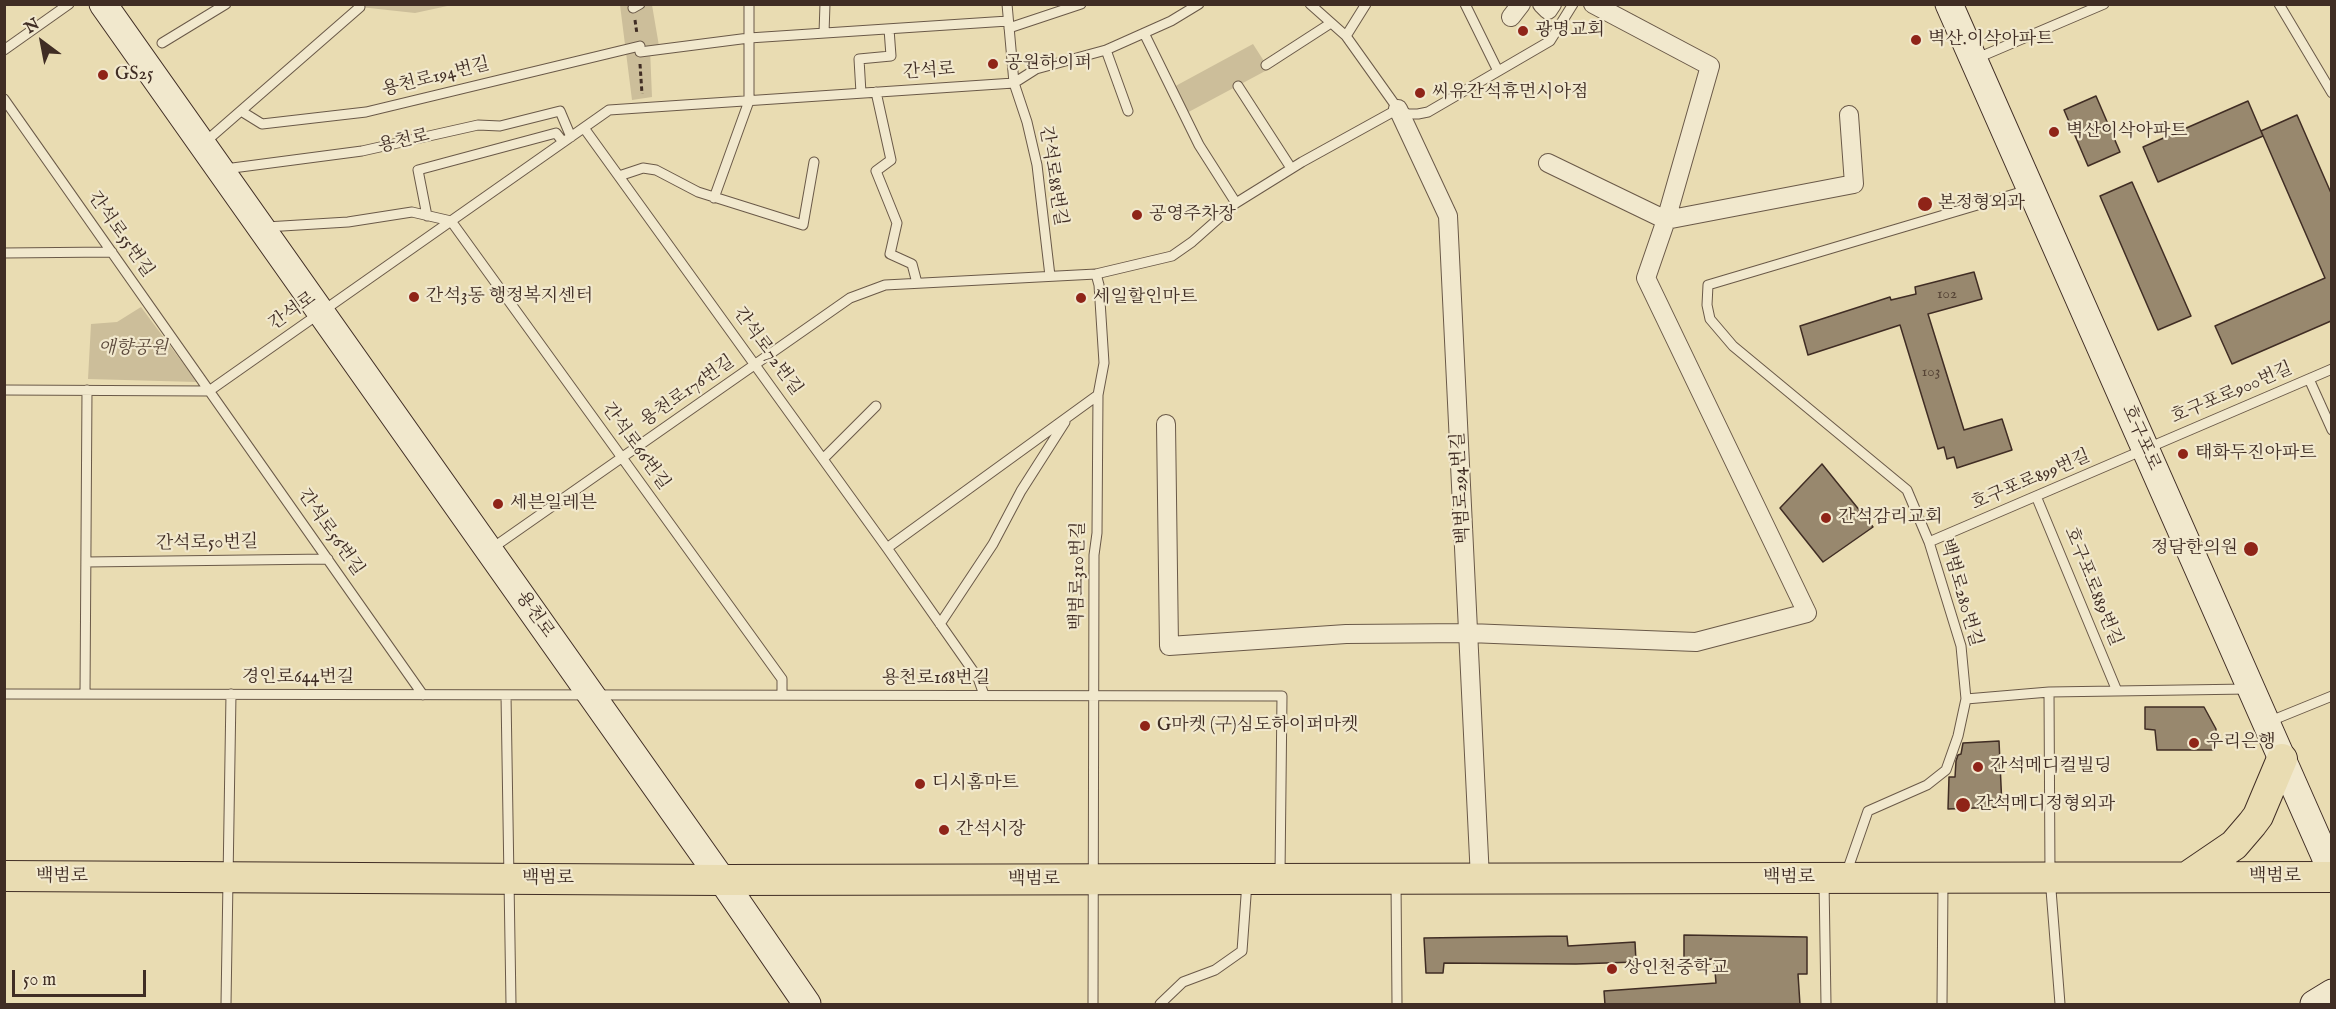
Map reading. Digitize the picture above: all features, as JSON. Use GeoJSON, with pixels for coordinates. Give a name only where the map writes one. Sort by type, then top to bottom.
{"type":"FeatureCollection","features":[{"type":"Feature","properties":{"kind":"main road"},"geometry":{"type":"LineString","coordinates":[[2187,877],[2234,845],[2252,824],[2258,816],[2282,759]]}},
{"type":"Feature","properties":{"kind":"main road","name":"백범로"},"geometry":{"type":"LineString","coordinates":[[4,876],[722,880],[2331,877]]}},
{"type":"Feature","properties":{"kind":"street","name":"용천로"},"geometry":{"type":"LineString","coordinates":[[103,4],[722,880],[807,1005]]}},
{"type":"Feature","properties":{"kind":"street"},"geometry":{"type":"LineString","coordinates":[[1542,4],[1548,10],[1552,4]]}},
{"type":"Feature","properties":{"kind":"street"},"geometry":{"type":"LineString","coordinates":[[1166,424],[1168,646],[1346,634],[1469,633],[1696,642],[1807,613],[1646,278],[1666,220],[1710,66],[1593,4]]}},
{"type":"Feature","properties":{"kind":"street","name":"호구포로"},"geometry":{"type":"LineString","coordinates":[[1949,4],[2331,872]]}},
{"type":"Feature","properties":{"kind":"street","name":"백범로294번길"},"geometry":{"type":"LineString","coordinates":[[1398,109],[1448,216],[1480,879]]}},
{"type":"Feature","properties":{"kind":"street"},"geometry":{"type":"LineString","coordinates":[[1548,163],[1666,220],[1854,184],[1849,115]]}},
{"type":"Feature","properties":{"kind":"street"},"geometry":{"type":"LineString","coordinates":[[2314,1005],[2331,993]]}},
{"type":"Feature","properties":{"kind":"lane"},"geometry":{"type":"LineString","coordinates":[[4,51],[69,4]]}},
{"type":"Feature","properties":{"kind":"lane"},"geometry":{"type":"LineString","coordinates":[[162,44],[226,4]]}},
{"type":"Feature","properties":{"kind":"lane"},"geometry":{"type":"LineString","coordinates":[[714,198],[749,101],[749,4]]}},
{"type":"Feature","properties":{"kind":"lane"},"geometry":{"type":"LineString","coordinates":[[824,33],[825,4]]}},
{"type":"Feature","properties":{"kind":"lane","name":"간석로88번길"},"geometry":{"type":"LineString","coordinates":[[1007,4],[1014,82],[1027,122],[1037,165],[1050,276]]}},
{"type":"Feature","properties":{"kind":"lane","name":"용천로194번길"},"geometry":{"type":"LineString","coordinates":[[241,111],[262,124],[366,112],[640,49],[749,38],[1009,24],[1081,4]]}},
{"type":"Feature","properties":{"kind":"lane","name":"간석로"},"geometry":{"type":"LineString","coordinates":[[209,391],[609,110],[1014,82],[1036,69],[1106,50],[1199,4]]}},
{"type":"Feature","properties":{"kind":"lane"},"geometry":{"type":"LineString","coordinates":[[1310,4],[1346,36],[1398,109],[1408,114],[1428,112],[1550,41],[1573,4]]}},
{"type":"Feature","properties":{"kind":"lane"},"geometry":{"type":"LineString","coordinates":[[1346,36],[1366,4]]}},
{"type":"Feature","properties":{"kind":"lane"},"geometry":{"type":"LineString","coordinates":[[1465,4],[1498,72]]}},
{"type":"Feature","properties":{"kind":"lane"},"geometry":{"type":"LineString","coordinates":[[1973,60],[2104,4]]}},
{"type":"Feature","properties":{"kind":"lane"},"geometry":{"type":"LineString","coordinates":[[2279,4],[2331,93]]}},
{"type":"Feature","properties":{"kind":"lane"},"geometry":{"type":"LineString","coordinates":[[202,145],[360,7]]}},
{"type":"Feature","properties":{"kind":"lane"},"geometry":{"type":"LineString","coordinates":[[1266,65],[1331,22]]}},
{"type":"Feature","properties":{"kind":"lane"},"geometry":{"type":"LineString","coordinates":[[861,93],[859,58],[891,56],[889,29]]}},
{"type":"Feature","properties":{"kind":"lane"},"geometry":{"type":"LineString","coordinates":[[1144,33],[1199,145],[1236,202]]}},
{"type":"Feature","properties":{"kind":"lane"},"geometry":{"type":"LineString","coordinates":[[1106,50],[1128,111]]}},
{"type":"Feature","properties":{"kind":"lane"},"geometry":{"type":"LineString","coordinates":[[1238,86],[1291,168]]}},
{"type":"Feature","properties":{"kind":"lane"},"geometry":{"type":"LineString","coordinates":[[876,92],[891,160],[876,171],[897,223],[890,254],[912,264],[917,284]]}},
{"type":"Feature","properties":{"kind":"lane","name":"간석로55번길"},"geometry":{"type":"LineString","coordinates":[[4,99],[209,391]]}},
{"type":"Feature","properties":{"kind":"lane","name":"용천로176번길"},"geometry":{"type":"LineString","coordinates":[[488,551],[850,298],[885,285],[1096,274],[1172,256],[1192,242],[1236,202],[1291,168],[1398,109]]}},
{"type":"Feature","properties":{"kind":"lane","name":"용천로"},"geometry":{"type":"LineString","coordinates":[[220,170],[362,151],[478,125],[500,126],[560,111],[567,140]]}},
{"type":"Feature","properties":{"kind":"lane","name":"간석로72번길"},"geometry":{"type":"LineString","coordinates":[[584,128],[887,548],[978,678],[984,695]]}},
{"type":"Feature","properties":{"kind":"lane"},"geometry":{"type":"LineString","coordinates":[[427,216],[418,170],[556,133],[567,140]]}},
{"type":"Feature","properties":{"kind":"lane"},"geometry":{"type":"LineString","coordinates":[[619,176],[643,168],[656,170],[714,198],[803,225],[814,162]]}},
{"type":"Feature","properties":{"kind":"lane","name":"백범로280번길"},"geometry":{"type":"LineString","coordinates":[[1834,878],[1868,811],[1927,785],[1946,770],[1958,736],[1966,699],[1961,645],[1929,542],[1907,490],[1733,346],[1710,319],[1707,305],[1708,285],[2031,189]]}},
{"type":"Feature","properties":{"kind":"lane"},"geometry":{"type":"LineString","coordinates":[[260,227],[348,222],[412,212],[451,221]]}},
{"type":"Feature","properties":{"kind":"lane","name":"간석로66번길"},"geometry":{"type":"LineString","coordinates":[[451,221],[782,679],[782,695]]}},
{"type":"Feature","properties":{"kind":"lane"},"geometry":{"type":"LineString","coordinates":[[4,253],[112,252]]}},
{"type":"Feature","properties":{"kind":"lane","name":"백범로310번길"},"geometry":{"type":"LineString","coordinates":[[1092,880],[1094,555],[1097,532],[1098,395],[1104,363],[1099,285],[1096,274]]}},
{"type":"Feature","properties":{"kind":"lane","name":"호구포로900번길"},"geometry":{"type":"LineString","coordinates":[[2145,449],[2331,369]]}},
{"type":"Feature","properties":{"kind":"lane"},"geometry":{"type":"LineString","coordinates":[[2309,379],[2331,430]]}},
{"type":"Feature","properties":{"kind":"lane"},"geometry":{"type":"LineString","coordinates":[[4,390],[209,391]]}},
{"type":"Feature","properties":{"kind":"lane"},"geometry":{"type":"LineString","coordinates":[[85,694],[87,390]]}},
{"type":"Feature","properties":{"kind":"lane","name":"간석로56번길"},"geometry":{"type":"LineString","coordinates":[[209,391],[423,695]]}},
{"type":"Feature","properties":{"kind":"lane"},"geometry":{"type":"LineString","coordinates":[[887,548],[1098,395]]}},
{"type":"Feature","properties":{"kind":"lane"},"geometry":{"type":"LineString","coordinates":[[824,459],[876,406]]}},
{"type":"Feature","properties":{"kind":"lane"},"geometry":{"type":"LineString","coordinates":[[940,624],[993,544],[1021,491],[1068,417]]}},
{"type":"Feature","properties":{"kind":"lane","name":"호구포로899번길"},"geometry":{"type":"LineString","coordinates":[[1929,542],[2145,449]]}},
{"type":"Feature","properties":{"kind":"lane","name":"호구포로889번길"},"geometry":{"type":"LineString","coordinates":[[2036,496],[2117,691]]}},
{"type":"Feature","properties":{"kind":"lane","name":"간석로50번길"},"geometry":{"type":"LineString","coordinates":[[86,562],[328,560]]}},
{"type":"Feature","properties":{"kind":"lane"},"geometry":{"type":"LineString","coordinates":[[1966,699],[2049,692],[2251,689]]}},
{"type":"Feature","properties":{"kind":"lane"},"geometry":{"type":"LineString","coordinates":[[2049,692],[2050,877],[2061,1005]]}},
{"type":"Feature","properties":{"kind":"lane","name":"경인로644번길"},"geometry":{"type":"LineString","coordinates":[[4,694],[590,695]]}},
{"type":"Feature","properties":{"kind":"lane"},"geometry":{"type":"LineString","coordinates":[[226,1005],[231,694]]}},
{"type":"Feature","properties":{"kind":"lane"},"geometry":{"type":"LineString","coordinates":[[506,695],[511,1005]]}},
{"type":"Feature","properties":{"kind":"lane","name":"용천로168번길"},"geometry":{"type":"LineString","coordinates":[[590,695],[1282,696],[1280,879]]}},
{"type":"Feature","properties":{"kind":"lane"},"geometry":{"type":"LineString","coordinates":[[2266,723],[2331,696]]}},
{"type":"Feature","properties":{"kind":"lane"},"geometry":{"type":"LineString","coordinates":[[1826,1005],[1834,878]]}},
{"type":"Feature","properties":{"kind":"lane"},"geometry":{"type":"LineString","coordinates":[[1942,1005],[1943,878]]}},
{"type":"Feature","properties":{"kind":"lane"},"geometry":{"type":"LineString","coordinates":[[1160,1005],[1183,982],[1215,970],[1242,951],[1247,879]]}},
{"type":"Feature","properties":{"kind":"lane"},"geometry":{"type":"LineString","coordinates":[[1396,879],[1397,1005]]}},
{"type":"Feature","properties":{"kind":"lane"},"geometry":{"type":"LineString","coordinates":[[1092,880],[1093,1005]]}},
{"type":"Feature","properties":{"kind":"green space"},"geometry":{"type":"Polygon","coordinates":[[[358,5],[452,5],[415,13],[358,5]]]}},
{"type":"Feature","properties":{"kind":"green space"},"geometry":{"type":"Polygon","coordinates":[[[620,5],[652,5],[659,46],[650,49],[652,97],[632,100],[620,5]]]}},
{"type":"Feature","properties":{"kind":"green space"},"geometry":{"type":"Polygon","coordinates":[[[1253,44],[1269,69],[1183,115],[1170,89],[1253,44]]]}},
{"type":"Feature","properties":{"kind":"green space","name":"애향공원"},"geometry":{"type":"Polygon","coordinates":[[[141,307],[197,382],[88,379],[91,324],[117,322],[141,307]]]}},
{"type":"Feature","properties":{"kind":"building"},"geometry":{"type":"Polygon","coordinates":[[[2096,96],[2120,152],[2088,166],[2064,110],[2096,96]]]}},
{"type":"Feature","properties":{"kind":"building"},"geometry":{"type":"Polygon","coordinates":[[[2248,101],[2263,136],[2158,182],[2143,147],[2248,101]]]}},
{"type":"Feature","properties":{"kind":"building"},"geometry":{"type":"Polygon","coordinates":[[[2297,115],[2331,193],[2331,321],[2232,364],[2215,326],[2325,278],[2261,131],[2297,115]]]}},
{"type":"Feature","properties":{"kind":"building"},"geometry":{"type":"Polygon","coordinates":[[[2132,182],[2191,316],[2158,330],[2100,196],[2132,182]]]}},
{"type":"Feature","properties":{"kind":"building"},"geometry":{"type":"Polygon","coordinates":[[[1974,272],[1982,299],[1928,314],[1964,430],[2002,419],[2012,450],[1957,468],[1954,457],[1947,459],[1944,447],[1938,449],[1900,325],[1808,355],[1800,326],[1890,297],[1891,300],[1916,294],[1915,287],[1974,272]]]}},
{"type":"Feature","properties":{"kind":"building","name":"간석감리교회"},"geometry":{"type":"Polygon","coordinates":[[[1822,464],[1873,527],[1823,562],[1780,508],[1822,464]]]}},
{"type":"Feature","properties":{"kind":"building"},"geometry":{"type":"Polygon","coordinates":[[[2145,707],[2204,707],[2216,729],[2215,750],[2157,750],[2155,730],[2145,729],[2145,707]]]}},
{"type":"Feature","properties":{"kind":"building","name":"간석메디컬빌딩"},"geometry":{"type":"Polygon","coordinates":[[[1999,741],[2002,807],[1948,809],[1949,777],[1955,777],[1956,761],[1958,755],[1961,754],[1963,743],[1999,741]]]}},
{"type":"Feature","properties":{"kind":"building"},"geometry":{"type":"Polygon","coordinates":[[[1684,935],[1807,937],[1807,974],[1798,974],[1800,1005],[1605,1005],[1604,991],[1716,983],[1714,959],[1684,960],[1684,935]]]}},
{"type":"Feature","properties":{"kind":"building"},"geometry":{"type":"Polygon","coordinates":[[[1567,936],[1568,946],[1635,942],[1636,962],[1444,963],[1443,973],[1426,973],[1424,938],[1567,936]]]}},
{"type":"Feature","properties":{"kind":"place","name":"광명교회"},"geometry":{"type":"Point","coordinates":[1523,31]}},
{"type":"Feature","properties":{"kind":"place","name":"벽산.이삭아파트"},"geometry":{"type":"Point","coordinates":[1916,40]}},
{"type":"Feature","properties":{"kind":"place","name":"공원하이퍼"},"geometry":{"type":"Point","coordinates":[993,64]}},
{"type":"Feature","properties":{"kind":"place","name":"GS25"},"geometry":{"type":"Point","coordinates":[103,75]}},
{"type":"Feature","properties":{"kind":"place","name":"씨유간석휴먼시아점"},"geometry":{"type":"Point","coordinates":[1420,93]}},
{"type":"Feature","properties":{"kind":"place","name":"벽산이삭아파트"},"geometry":{"type":"Point","coordinates":[2054,132]}},
{"type":"Feature","properties":{"kind":"place","name":"본정형외과"},"geometry":{"type":"Point","coordinates":[1925,204]}},
{"type":"Feature","properties":{"kind":"place","name":"공영주차장"},"geometry":{"type":"Point","coordinates":[1137,215]}},
{"type":"Feature","properties":{"kind":"place","name":"간석3동 행정복지센터"},"geometry":{"type":"Point","coordinates":[414,297]}},
{"type":"Feature","properties":{"kind":"place","name":"세일할인마트"},"geometry":{"type":"Point","coordinates":[1081,298]}},
{"type":"Feature","properties":{"kind":"place","name":"태화두진아파트"},"geometry":{"type":"Point","coordinates":[2183,454]}},
{"type":"Feature","properties":{"kind":"place","name":"세븐일레븐"},"geometry":{"type":"Point","coordinates":[498,504]}},
{"type":"Feature","properties":{"kind":"place","name":"간석감리교회"},"geometry":{"type":"Point","coordinates":[1826,518]}},
{"type":"Feature","properties":{"kind":"place","name":"정담한의원"},"geometry":{"type":"Point","coordinates":[2251,549]}},
{"type":"Feature","properties":{"kind":"place","name":"G마켓 (구)심도하이퍼마켓"},"geometry":{"type":"Point","coordinates":[1145,726]}},
{"type":"Feature","properties":{"kind":"place","name":"우리은행"},"geometry":{"type":"Point","coordinates":[2194,743]}},
{"type":"Feature","properties":{"kind":"place","name":"간석메디컬빌딩"},"geometry":{"type":"Point","coordinates":[1978,767]}},
{"type":"Feature","properties":{"kind":"place","name":"디시홈마트"},"geometry":{"type":"Point","coordinates":[920,784]}},
{"type":"Feature","properties":{"kind":"place","name":"간석메디정형외과"},"geometry":{"type":"Point","coordinates":[1963,805]}},
{"type":"Feature","properties":{"kind":"place","name":"간석시장"},"geometry":{"type":"Point","coordinates":[944,830]}},
{"type":"Feature","properties":{"kind":"place","name":"상인천중학교"},"geometry":{"type":"Point","coordinates":[1612,969]}}]}
